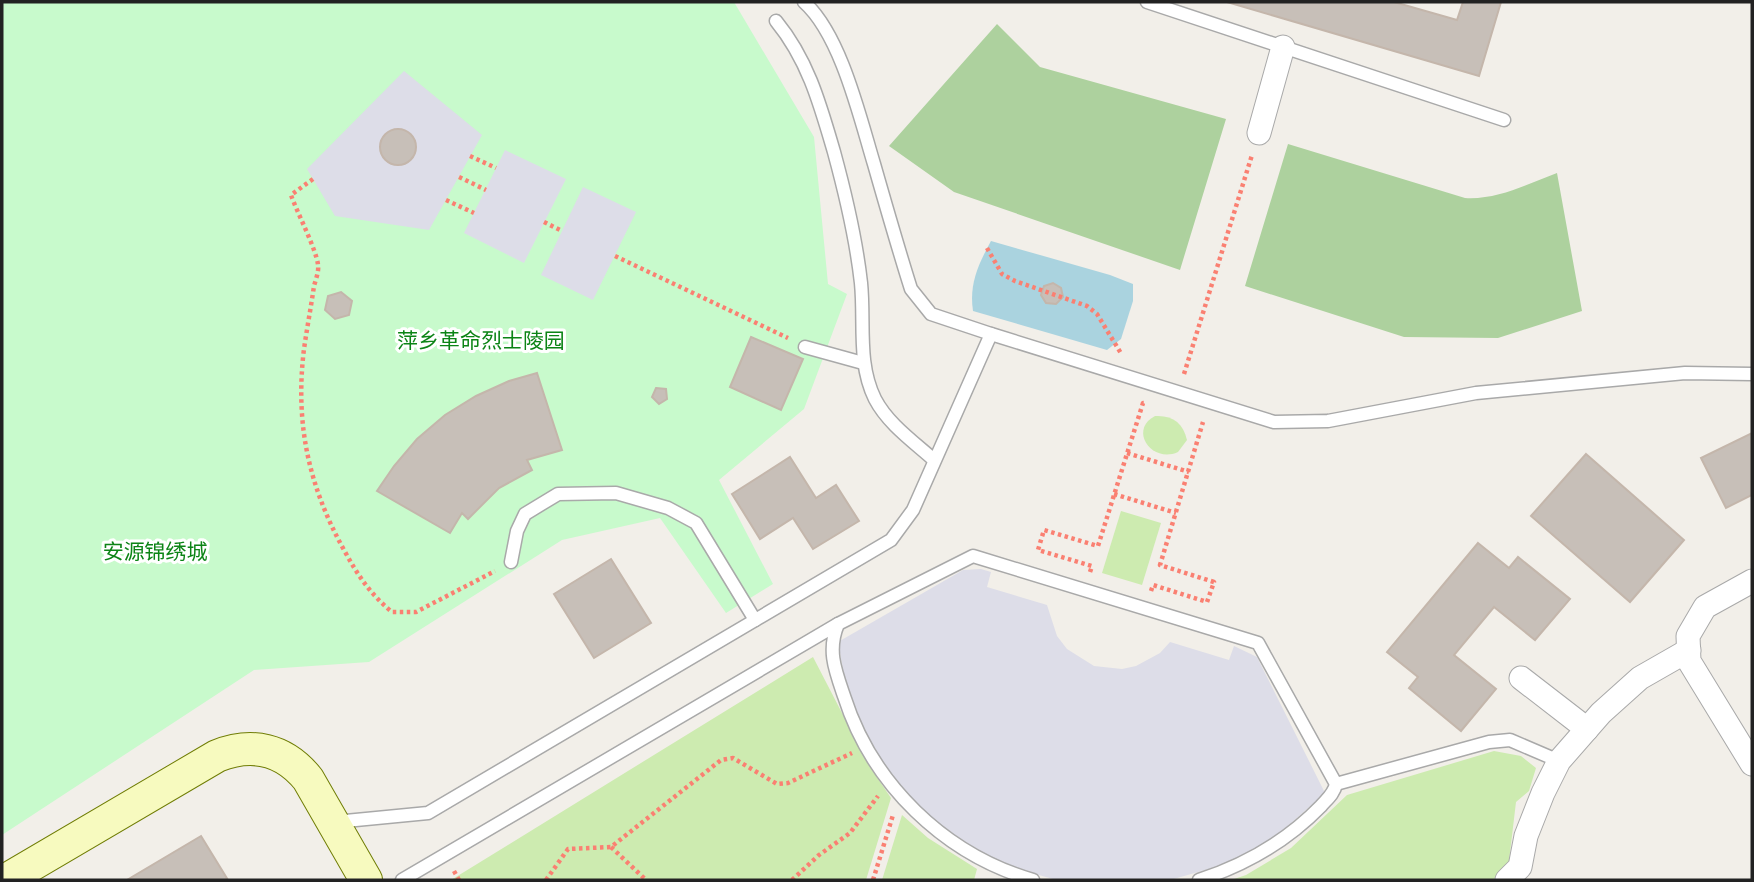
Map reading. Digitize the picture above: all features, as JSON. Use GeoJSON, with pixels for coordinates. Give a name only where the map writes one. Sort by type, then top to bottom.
{"type":"FeatureCollection","features":[{"type":"Feature","properties":{"kind":"street"},"geometry":{"type":"LineString","coordinates":[[1259,133],[1283,47]]}},
{"type":"Feature","properties":{"kind":"street"},"geometry":{"type":"LineString","coordinates":[[1752,581],[1705,607],[1688,636],[1689,661],[1752,764]]}},
{"type":"Feature","properties":{"kind":"street"},"geometry":{"type":"LineString","coordinates":[[1507,880],[1520,867],[1526,836],[1559,761],[1587,729],[1640,678],[1689,650]]}},
{"type":"Feature","properties":{"kind":"street"},"geometry":{"type":"LineString","coordinates":[[1521,678],[1587,729]]}},
{"type":"Feature","properties":{"kind":"street"},"geometry":{"type":"LineString","coordinates":[[6,880],[216,756],[247,747],[263,749],[290,760],[309,779],[366,880]]}},
{"type":"Feature","properties":{"kind":"lane"},"geometry":{"type":"LineString","coordinates":[[804,2],[812,9],[831,40],[853,95],[911,289],[931,314],[1274,422],[1328,421],[1476,393],[1685,373],[1752,374]]}},
{"type":"Feature","properties":{"kind":"lane"},"geometry":{"type":"LineString","coordinates":[[1147,2],[1504,120]]}},
{"type":"Feature","properties":{"kind":"lane"},"geometry":{"type":"LineString","coordinates":[[776,21],[791,39],[806,65],[819,98],[852,216],[861,285],[863,363],[875,399],[896,427],[934,460]]}},
{"type":"Feature","properties":{"kind":"lane"},"geometry":{"type":"LineString","coordinates":[[331,822],[428,813],[891,540],[913,510],[991,334]]}},
{"type":"Feature","properties":{"kind":"lane"},"geometry":{"type":"LineString","coordinates":[[805,346],[863,363]]}},
{"type":"Feature","properties":{"kind":"lane"},"geometry":{"type":"LineString","coordinates":[[511,562],[517,531],[525,514],[558,494],[616,493],[668,508],[696,523],[755,620]]}},
{"type":"Feature","properties":{"kind":"lane"},"geometry":{"type":"LineString","coordinates":[[402,880],[838,624],[974,556],[1258,643],[1336,784],[1334,792],[1326,801],[1282,839],[1253,858],[1199,880]]}},
{"type":"Feature","properties":{"kind":"lane"},"geometry":{"type":"LineString","coordinates":[[838,624],[831,641],[837,677],[848,710],[886,779],[928,824],[956,845],[986,862],[1033,880]]}},
{"type":"Feature","properties":{"kind":"lane"},"geometry":{"type":"LineString","coordinates":[[1336,784],[1489,742],[1510,740],[1559,761]]}},
{"type":"Feature","properties":{"kind":"path"},"geometry":{"type":"LineString","coordinates":[[1186,365],[1259,133]]}},
{"type":"Feature","properties":{"kind":"path"},"geometry":{"type":"LineString","coordinates":[[470,156],[496,168]]}},
{"type":"Feature","properties":{"kind":"path"},"geometry":{"type":"LineString","coordinates":[[459,177],[486,190]]}},
{"type":"Feature","properties":{"kind":"path"},"geometry":{"type":"LineString","coordinates":[[313,178],[290,195],[318,264],[304,350],[301,393],[303,429],[308,463],[318,497],[335,534],[358,575],[375,598],[392,612],[416,612],[511,562]]}},
{"type":"Feature","properties":{"kind":"path"},"geometry":{"type":"LineString","coordinates":[[446,200],[474,213]]}},
{"type":"Feature","properties":{"kind":"path"},"geometry":{"type":"LineString","coordinates":[[544,222],[562,231]]}},
{"type":"Feature","properties":{"kind":"path"},"geometry":{"type":"LineString","coordinates":[[987,248],[1002,274],[1087,306],[1097,314],[1138,379]]}},
{"type":"Feature","properties":{"kind":"path"},"geometry":{"type":"LineString","coordinates":[[615,256],[805,346]]}},
{"type":"Feature","properties":{"kind":"path"},"geometry":{"type":"LineString","coordinates":[[1075,561],[1038,550],[1044,530],[1098,546],[1143,403],[1152,406]]}},
{"type":"Feature","properties":{"kind":"path"},"geometry":{"type":"LineString","coordinates":[[1170,590],[1208,602],[1214,582],[1160,565],[1204,422],[1194,419]]}},
{"type":"Feature","properties":{"kind":"path"},"geometry":{"type":"LineString","coordinates":[[1127,453],[1189,472]]}},
{"type":"Feature","properties":{"kind":"path"},"geometry":{"type":"LineString","coordinates":[[1114,494],[1176,513]]}},
{"type":"Feature","properties":{"kind":"path"},"geometry":{"type":"LineString","coordinates":[[546,880],[568,849],[611,847],[721,760],[733,758],[777,784],[788,783],[866,747]]}},
{"type":"Feature","properties":{"kind":"path"},"geometry":{"type":"LineString","coordinates":[[792,880],[819,855],[850,834],[878,796],[886,779]]}},
{"type":"Feature","properties":{"kind":"path"},"geometry":{"type":"LineString","coordinates":[[873,880],[900,795]]}},
{"type":"Feature","properties":{"kind":"path"},"geometry":{"type":"LineString","coordinates":[[611,847],[646,880]]}},
{"type":"Feature","properties":{"kind":"green space"},"geometry":{"type":"Polygon","coordinates":[[[2,2],[734,2],[814,137],[828,284],[847,294],[804,409],[719,480],[773,584],[726,613],[660,518],[562,540],[369,662],[254,670],[2,835],[2,2]]]}},
{"type":"Feature","properties":{"kind":"green space"},"geometry":{"type":"Polygon","coordinates":[[[997,24],[1040,67],[1226,119],[1180,270],[954,192],[889,146],[997,24]]]}},
{"type":"Feature","properties":{"kind":"green space"},"geometry":{"type":"Polygon","coordinates":[[[1288,144],[1465,198],[1501,194],[1557,173],[1582,311],[1498,338],[1404,337],[1245,286],[1288,144]]]}},
{"type":"Feature","properties":{"kind":"green space"},"geometry":{"type":"Polygon","coordinates":[[[1155,416],[1172,419],[1183,429],[1187,440],[1178,452],[1160,453],[1147,444],[1144,429],[1147,422],[1155,416]]]}},
{"type":"Feature","properties":{"kind":"green space"},"geometry":{"type":"Polygon","coordinates":[[[1121,511],[1161,523],[1142,585],[1102,573],[1121,511]]]}},
{"type":"Feature","properties":{"kind":"green space"},"geometry":{"type":"Polygon","coordinates":[[[813,657],[870,767],[891,798],[866,880],[451,880],[813,657]]]}},
{"type":"Feature","properties":{"kind":"green space"},"geometry":{"type":"Polygon","coordinates":[[[1494,751],[1521,756],[1536,768],[1529,791],[1516,802],[1509,861],[1493,880],[1231,880],[1246,875],[1291,848],[1347,795],[1494,751]]]}},
{"type":"Feature","properties":{"kind":"green space"},"geometry":{"type":"Polygon","coordinates":[[[902,815],[928,838],[977,869],[974,880],[882,880],[902,815]]]}},
{"type":"Feature","properties":{"kind":"shaded area"},"geometry":{"type":"Polygon","coordinates":[[[404,71],[482,135],[429,230],[335,216],[307,169],[404,71]],[[393,129],[382,138],[380,153],[389,163],[403,165],[414,156],[416,142],[407,131],[393,129]]]}},
{"type":"Feature","properties":{"kind":"shaded area"},"geometry":{"type":"Polygon","coordinates":[[[505,150],[566,179],[524,263],[464,233],[505,150]]]}},
{"type":"Feature","properties":{"kind":"shaded area"},"geometry":{"type":"Polygon","coordinates":[[[583,187],[636,212],[593,300],[541,275],[583,187]]]}},
{"type":"Feature","properties":{"kind":"shaded area"},"geometry":{"type":"Polygon","coordinates":[[[981,569],[991,572],[987,587],[1047,605],[1057,636],[1067,649],[1094,666],[1122,669],[1136,666],[1160,653],[1170,642],[1229,660],[1234,646],[1257,657],[1325,793],[1279,834],[1250,852],[1219,866],[1170,880],[1053,879],[1021,870],[960,839],[908,795],[869,739],[854,708],[838,642],[963,570],[981,569]]]}},
{"type":"Feature","properties":{"kind":"water"},"geometry":{"type":"Polygon","coordinates":[[[991,241],[1133,284],[1133,301],[1121,339],[1107,350],[973,311],[972,292],[976,275],[991,241]]]}},
{"type":"Feature","properties":{"kind":"building"},"geometry":{"type":"Polygon","coordinates":[[[1227,2],[1394,2],[1457,20],[1463,2],[1501,2],[1479,76],[1227,2]]]}},
{"type":"Feature","properties":{"kind":"building"},"geometry":{"type":"Polygon","coordinates":[[[398,129],[411,134],[416,147],[411,160],[398,165],[385,160],[380,147],[385,134],[398,129]]]}},
{"type":"Feature","properties":{"kind":"building"},"geometry":{"type":"Polygon","coordinates":[[[1053,283],[1061,288],[1063,297],[1056,304],[1046,303],[1041,295],[1044,286],[1053,283]]]}},
{"type":"Feature","properties":{"kind":"building"},"geometry":{"type":"Polygon","coordinates":[[[341,292],[352,301],[349,315],[335,319],[325,310],[328,296],[341,292]]]}},
{"type":"Feature","properties":{"kind":"building"},"geometry":{"type":"Polygon","coordinates":[[[751,337],[803,359],[781,410],[730,387],[751,337]]]}},
{"type":"Feature","properties":{"kind":"building"},"geometry":{"type":"Polygon","coordinates":[[[537,373],[562,450],[527,460],[532,470],[499,488],[468,519],[462,513],[450,533],[377,491],[417,439],[445,415],[476,396],[509,381],[537,373]]]}},
{"type":"Feature","properties":{"kind":"building"},"geometry":{"type":"Polygon","coordinates":[[[656,388],[666,389],[667,399],[659,404],[652,397],[656,388]]]}},
{"type":"Feature","properties":{"kind":"building"},"geometry":{"type":"Polygon","coordinates":[[[1752,433],[1752,495],[1726,508],[1701,458],[1752,433]]]}},
{"type":"Feature","properties":{"kind":"building"},"geometry":{"type":"Polygon","coordinates":[[[1586,454],[1684,540],[1630,602],[1531,516],[1586,454]]]}},
{"type":"Feature","properties":{"kind":"building"},"geometry":{"type":"Polygon","coordinates":[[[790,457],[816,498],[836,485],[859,521],[813,549],[793,518],[760,539],[732,494],[790,457]]]}},
{"type":"Feature","properties":{"kind":"building"},"geometry":{"type":"Polygon","coordinates":[[[1478,543],[1509,568],[1518,557],[1570,599],[1535,640],[1494,607],[1454,655],[1496,689],[1461,731],[1409,688],[1418,677],[1387,652],[1478,543]]]}},
{"type":"Feature","properties":{"kind":"building"},"geometry":{"type":"Polygon","coordinates":[[[611,559],[651,623],[594,658],[554,594],[611,559]]]}},
{"type":"Feature","properties":{"kind":"building"},"geometry":{"type":"Polygon","coordinates":[[[201,836],[228,880],[127,880],[201,836]]]}},
{"type":"Feature","properties":{"kind":"park label","name":"萍乡革命烈士陵园"},"geometry":{"type":"Point","coordinates":[481,340]}},
{"type":"Feature","properties":{"kind":"park label","name":"安源锦绣城"},"geometry":{"type":"Point","coordinates":[155,551]}}]}
